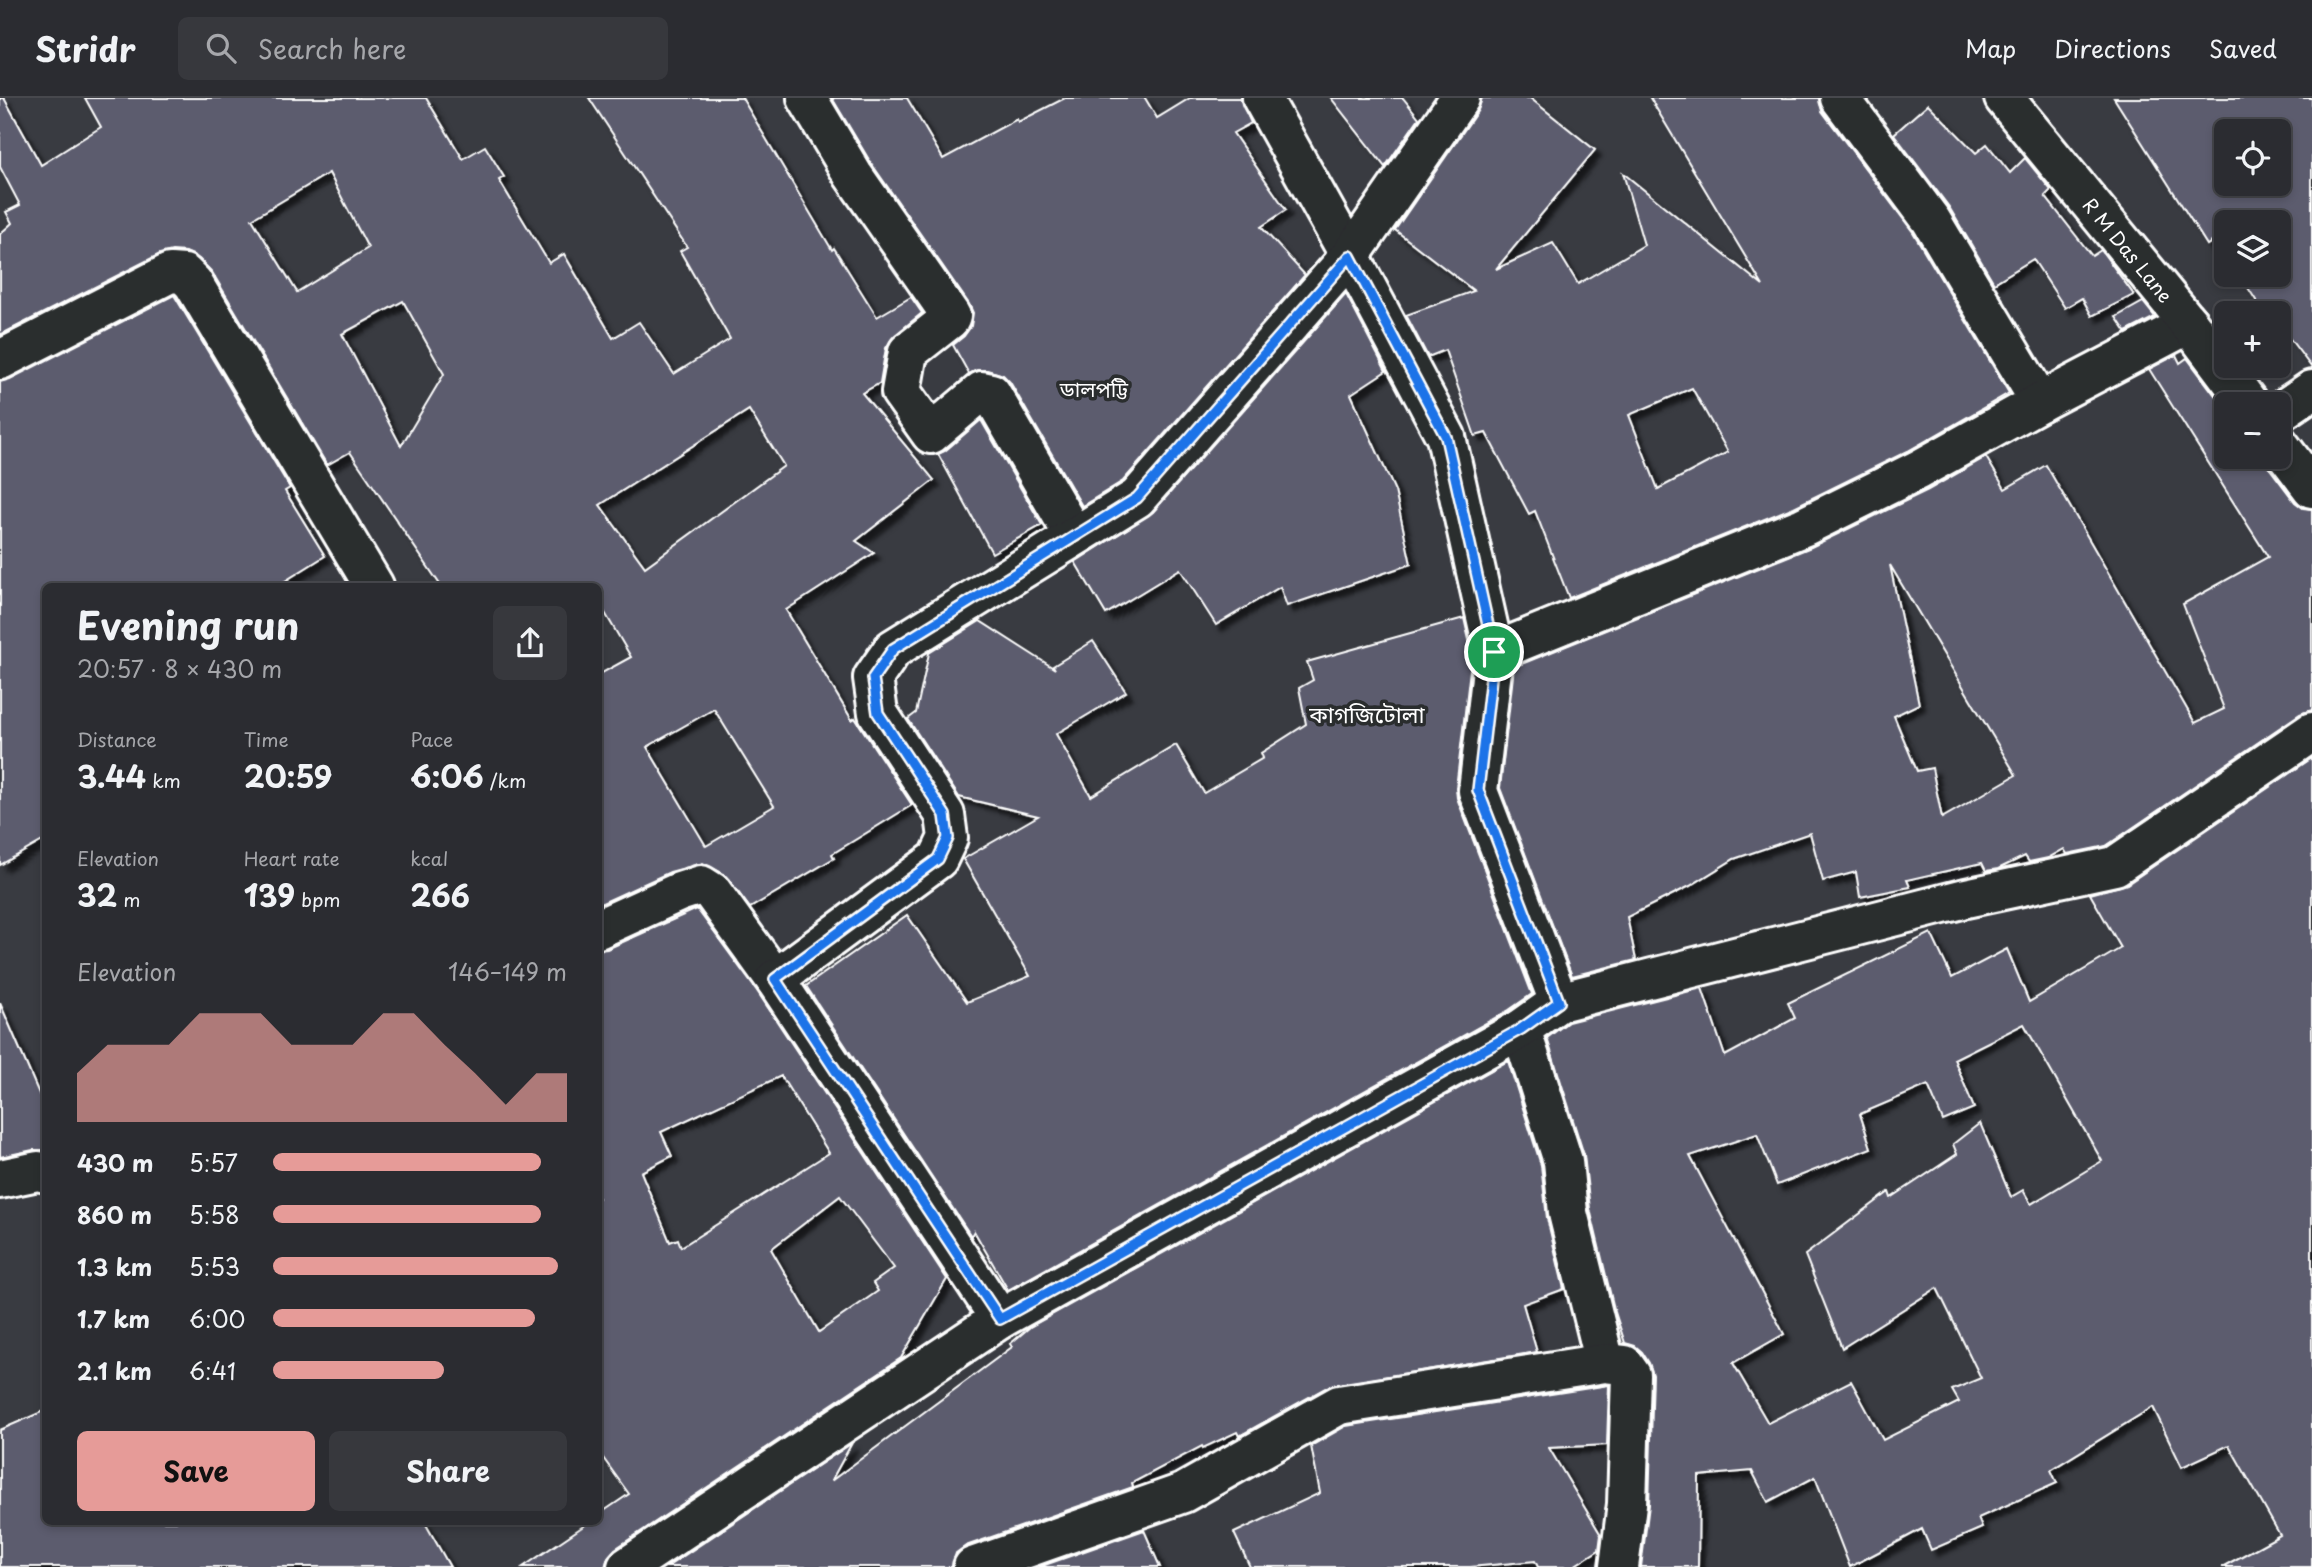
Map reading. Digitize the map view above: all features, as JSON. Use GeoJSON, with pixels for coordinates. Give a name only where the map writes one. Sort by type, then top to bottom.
{"type":"FeatureCollection","features":[{"type":"Feature","properties":{"kind":"street"},"geometry":{"type":"LineString","coordinates":[[807,98],[853,175],[951,316],[908,352],[901,392],[931,434],[982,391],[991,393],[1074,536]]}},
{"type":"Feature","properties":{"kind":"street"},"geometry":{"type":"LineString","coordinates":[[1262,98],[1446,437],[1494,652],[1478,790],[1559,1002]]}},
{"type":"Feature","properties":{"kind":"street"},"geometry":{"type":"LineString","coordinates":[[775,979],[938,859],[948,838],[945,815],[878,713],[873,678],[893,649],[1137,498],[1350,256],[1460,98]]}},
{"type":"Feature","properties":{"kind":"street"},"geometry":{"type":"LineString","coordinates":[[1840,98],[1931,220],[2040,402]]}},
{"type":"Feature","properties":{"kind":"street","name":"R M Das Lane"},"geometry":{"type":"LineString","coordinates":[[2004,98],[2189,324],[2240,392]]}},
{"type":"Feature","properties":{"kind":"street"},"geometry":{"type":"LineString","coordinates":[[0,360],[170,273],[184,274],[193,283],[372,583]]}},
{"type":"Feature","properties":{"kind":"street"},"geometry":{"type":"LineString","coordinates":[[1494,652],[1803,527],[1918,470],[2189,324]]}},
{"type":"Feature","properties":{"kind":"street"},"geometry":{"type":"LineString","coordinates":[[2291,404],[2312,390]]}},
{"type":"Feature","properties":{"kind":"street"},"geometry":{"type":"LineString","coordinates":[[2291,460],[2312,488]]}},
{"type":"Feature","properties":{"kind":"street"},"geometry":{"type":"LineString","coordinates":[[627,1567],[1000,1319],[1521,1029],[1559,1002],[1966,898],[2115,866],[2312,732]]}},
{"type":"Feature","properties":{"kind":"street"},"geometry":{"type":"LineString","coordinates":[[602,927],[679,892],[701,885],[712,892],[775,979],[1000,1319]]}},
{"type":"Feature","properties":{"kind":"street"},"geometry":{"type":"LineString","coordinates":[[1521,1029],[1563,1161],[1568,1213],[1605,1363]]}},
{"type":"Feature","properties":{"kind":"street"},"geometry":{"type":"LineString","coordinates":[[0,1179],[42,1172]]}},
{"type":"Feature","properties":{"kind":"street"},"geometry":{"type":"LineString","coordinates":[[974,1567],[1183,1493],[1339,1405],[1605,1363],[1623,1365],[1631,1375],[1627,1504],[1619,1567]]}},
{"type":"Feature","properties":{"kind":"building"},"geometry":{"type":"Polygon","coordinates":[[[0,98],[4,98],[41,165],[101,127],[85,98],[426,98],[463,159],[485,146],[504,177],[499,180],[549,263],[564,254],[613,338],[639,322],[674,374],[730,339],[680,251],[687,247],[589,98],[742,98],[832,250],[834,248],[877,317],[911,297],[922,313],[894,336],[886,348],[880,383],[862,393],[934,480],[856,541],[874,553],[786,610],[852,720],[855,718],[912,805],[832,854],[834,858],[750,908],[724,874],[703,863],[670,872],[602,903],[602,673],[631,657],[602,608],[602,583],[439,583],[350,452],[327,465],[212,272],[199,259],[186,252],[160,254],[0,335],[0,234],[12,223],[6,212],[20,205],[0,167],[0,98]],[[329,173],[252,219],[297,292],[368,248],[329,173]],[[403,301],[342,334],[401,446],[444,374],[403,301]],[[749,410],[600,505],[645,567],[784,466],[749,410]],[[714,709],[647,747],[706,846],[774,806],[714,709]]]}},
{"type":"Feature","properties":{"kind":"building"},"geometry":{"type":"Polygon","coordinates":[[[832,98],[907,98],[943,159],[1017,119],[1018,122],[1065,98],[1145,98],[1157,118],[1190,98],[1240,98],[1251,123],[1233,133],[1286,210],[1261,227],[1305,275],[1123,481],[1082,506],[1010,382],[1003,375],[987,370],[977,370],[969,374],[953,345],[971,326],[973,313],[969,304],[871,163],[832,98]]]}},
{"type":"Feature","properties":{"kind":"building"},"geometry":{"type":"Polygon","coordinates":[[[1331,98],[1403,98],[1419,118],[1385,167],[1331,98]]]}},
{"type":"Feature","properties":{"kind":"building"},"geometry":{"type":"Polygon","coordinates":[[[1482,98],[1530,98],[1595,150],[1496,269],[1553,243],[1578,284],[1644,245],[1623,173],[1763,286],[1650,98],[1819,98],[1822,111],[1913,232],[2009,393],[1908,451],[1794,507],[1569,598],[1535,511],[1529,514],[1486,433],[1475,436],[1445,350],[1428,357],[1406,315],[1474,291],[1395,230],[1478,110],[1482,98]],[[1692,388],[1629,415],[1658,489],[1728,452],[1692,388]]]}},
{"type":"Feature","properties":{"kind":"building"},"geometry":{"type":"Polygon","coordinates":[[[2114,98],[2312,98],[2312,368],[2291,340],[2291,301],[2256,301],[2248,287],[2291,287],[2291,210],[2214,210],[2214,241],[2207,245],[2114,98]]]}},
{"type":"Feature","properties":{"kind":"building"},"geometry":{"type":"Polygon","coordinates":[[[1928,104],[1976,153],[1987,144],[2010,173],[2025,158],[2051,190],[2045,196],[2092,256],[2101,250],[2134,295],[2092,316],[2082,298],[2065,308],[2033,259],[1994,283],[1949,207],[1894,134],[1928,104]]]}},
{"type":"Feature","properties":{"kind":"building"},"geometry":{"type":"Polygon","coordinates":[[[1346,294],[1386,371],[1351,394],[1395,491],[1411,564],[1287,606],[1280,587],[1216,625],[1180,569],[1106,614],[1075,562],[1153,512],[1346,294]]]}},
{"type":"Feature","properties":{"kind":"building"},"geometry":{"type":"Polygon","coordinates":[[[174,295],[290,488],[285,491],[325,556],[282,583],[42,583],[42,841],[0,865],[0,382],[174,295]]]}},
{"type":"Feature","properties":{"kind":"building"},"geometry":{"type":"Polygon","coordinates":[[[2143,302],[2155,317],[2126,332],[2116,317],[2143,302]]]}},
{"type":"Feature","properties":{"kind":"building"},"geometry":{"type":"Polygon","coordinates":[[[2176,355],[2180,363],[2187,358],[2214,394],[2214,469],[2270,469],[2295,502],[2303,508],[2312,509],[2312,710],[2300,714],[2106,846],[2067,854],[2064,849],[2048,858],[2029,862],[2025,856],[1998,869],[1986,871],[1982,863],[1907,880],[1910,887],[1860,897],[1856,872],[1823,881],[1810,833],[1734,859],[1690,886],[1627,917],[1636,960],[1572,976],[1500,788],[1514,667],[1811,547],[1928,490],[1986,457],[2005,489],[2046,465],[2195,723],[2224,709],[2183,604],[2268,557],[2149,369],[2176,355]],[[1890,565],[1919,704],[1894,716],[1917,771],[1932,768],[1942,818],[2016,775],[1890,565]]]}},
{"type":"Feature","properties":{"kind":"building"},"geometry":{"type":"Polygon","coordinates":[[[981,420],[1042,525],[992,553],[938,454],[981,420]]]}},
{"type":"Feature","properties":{"kind":"building"},"geometry":{"type":"Polygon","coordinates":[[[1464,618],[1472,653],[1457,798],[1532,994],[1509,1010],[1008,1290],[974,1231],[971,1236],[806,986],[907,915],[967,1002],[1030,976],[963,859],[1038,816],[959,797],[908,719],[916,713],[929,653],[980,621],[1055,669],[1053,666],[1093,641],[1126,692],[1056,734],[1091,796],[1176,745],[1204,793],[1263,758],[1261,753],[1306,724],[1299,688],[1313,680],[1307,662],[1464,618]]]}},
{"type":"Feature","properties":{"kind":"building"},"geometry":{"type":"Polygon","coordinates":[[[2312,758],[2312,1567],[2222,1567],[2280,1535],[2229,1445],[2182,1467],[2153,1407],[2051,1470],[2057,1483],[1978,1518],[1982,1528],[1931,1550],[1922,1529],[1850,1567],[1815,1477],[1768,1502],[1752,1471],[1699,1476],[1698,1567],[1641,1567],[1649,1505],[1653,1375],[1642,1352],[1625,1343],[1614,1309],[1590,1209],[1584,1155],[1547,1038],[1568,1022],[1702,988],[1725,1056],[1795,1018],[1788,1003],[1931,933],[1952,978],[2007,949],[2029,1002],[2121,948],[2090,894],[2127,884],[2312,758]],[[2024,1024],[1954,1059],[1974,1108],[1943,1121],[1928,1085],[1860,1114],[1871,1148],[1777,1185],[1757,1134],[1690,1156],[1784,1334],[1733,1363],[1768,1423],[1851,1381],[1883,1440],[1959,1402],[1952,1390],[1981,1378],[1937,1288],[1842,1348],[1805,1255],[1889,1192],[1891,1198],[1957,1154],[1953,1144],[1980,1123],[2011,1197],[2023,1190],[2031,1204],[2102,1161],[2024,1024]]]}},
{"type":"Feature","properties":{"kind":"building"},"geometry":{"type":"Polygon","coordinates":[[[697,909],[757,991],[947,1279],[901,1358],[615,1549],[608,1557],[605,1567],[523,1567],[585,1525],[602,1525],[602,1512],[629,1494],[602,1457],[602,950],[697,909]],[[781,1076],[661,1132],[672,1156],[641,1172],[670,1242],[678,1239],[681,1247],[829,1153],[781,1076]],[[840,1196],[771,1249],[819,1332],[878,1291],[873,1283],[894,1268],[840,1196]]]}},
{"type":"Feature","properties":{"kind":"building"},"geometry":{"type":"Polygon","coordinates":[[[0,1003],[42,1101],[42,1150],[0,1157],[0,1003]]]}},
{"type":"Feature","properties":{"kind":"building"},"geometry":{"type":"Polygon","coordinates":[[[1508,1061],[1541,1165],[1547,1218],[1564,1289],[1523,1304],[1537,1352],[1329,1386],[1239,1436],[1237,1432],[1203,1448],[1202,1446],[1132,1483],[1133,1487],[966,1546],[956,1553],[952,1567],[667,1567],[852,1443],[831,1481],[1012,1347],[1010,1344],[1030,1327],[1508,1061]]]}},
{"type":"Feature","properties":{"kind":"building"},"geometry":{"type":"Polygon","coordinates":[[[1609,1385],[1607,1445],[1549,1448],[1601,1535],[1599,1550],[1572,1567],[1538,1567],[1535,1561],[1470,1567],[1250,1567],[1234,1533],[1320,1493],[1311,1446],[1346,1426],[1609,1385]]]}},
{"type":"Feature","properties":{"kind":"building"},"geometry":{"type":"Polygon","coordinates":[[[42,1412],[42,1525],[426,1525],[450,1567],[0,1567],[0,1430],[42,1412]]]}},
{"type":"Feature","properties":{"kind":"building"},"geometry":{"type":"Polygon","coordinates":[[[1144,1530],[1160,1567],[1039,1567],[1144,1530]]]}},
{"type":"Feature","properties":{"kind":"district","name":"ডালপট্টি"},"geometry":{"type":"Point","coordinates":[1094,388]}},
{"type":"Feature","properties":{"kind":"district","name":"কাগজিটোলা"},"geometry":{"type":"Point","coordinates":[1367,713]}},
{"type":"Feature","properties":{"kind":"route"},"geometry":{"type":"LineString","coordinates":[[1350,256],[1446,437],[1494,652],[1478,790],[1559,1002],[1521,1029],[1000,1319],[775,979],[938,859],[948,838],[945,815],[878,713],[873,678],[893,649],[1137,498],[1350,256]]}}]}
